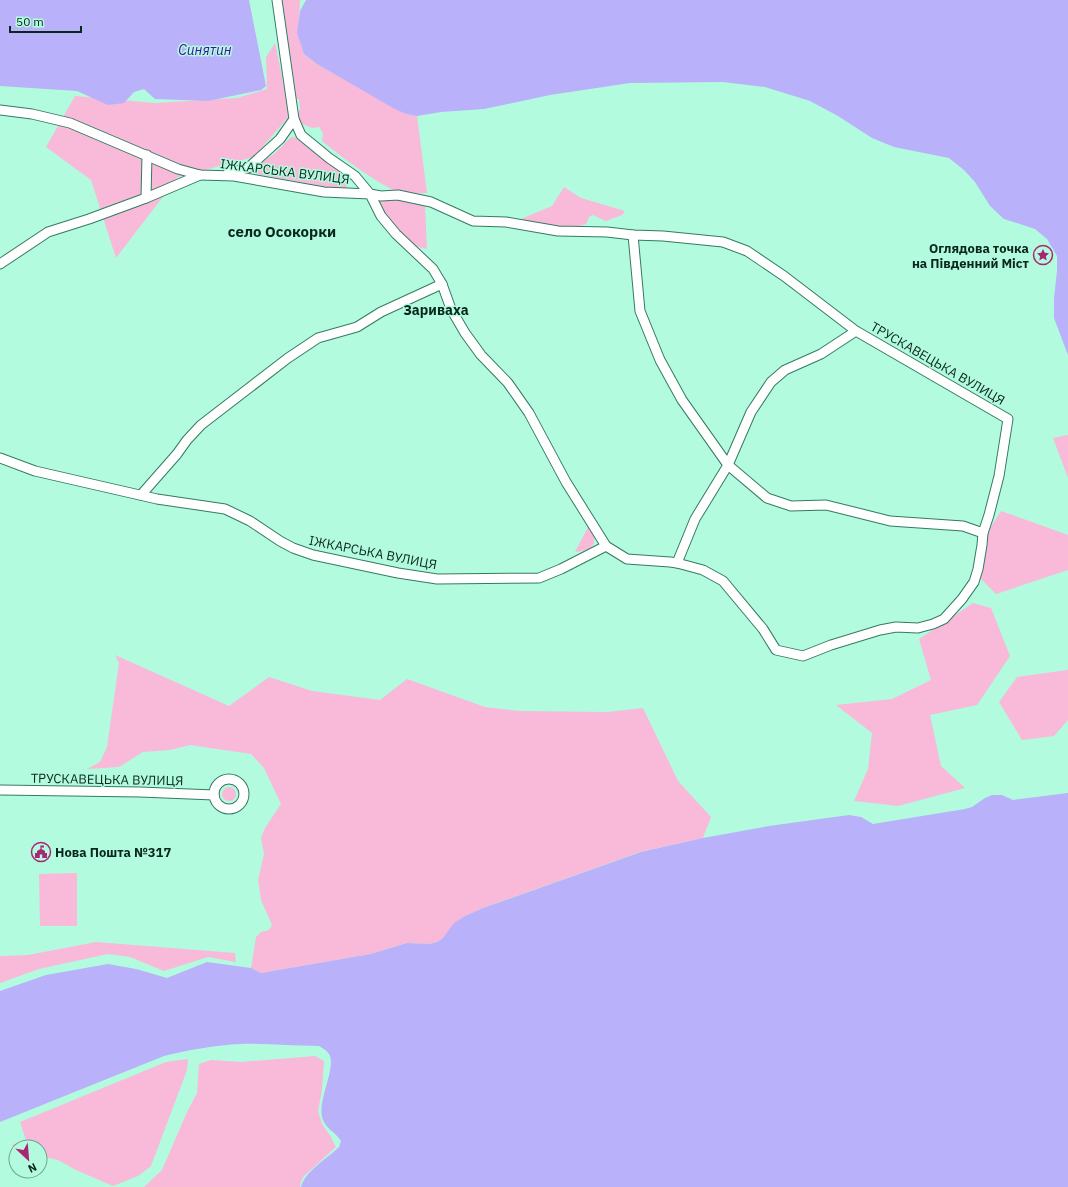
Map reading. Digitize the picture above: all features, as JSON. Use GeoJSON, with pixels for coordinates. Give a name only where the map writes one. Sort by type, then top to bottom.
{"type":"FeatureCollection","features":[{"type":"Feature","properties":{"kind":"street"},"geometry":{"type":"LineString","coordinates":[[277,0],[294,119],[301,135],[329,158],[355,176],[370,194],[381,216],[396,234],[433,269],[442,284],[451,309],[465,333],[481,355],[508,382],[529,412],[566,482],[606,546],[627,559],[677,563]]}},
{"type":"Feature","properties":{"kind":"street","name":"ІЖКАРСЬКА ВУЛИЦЯ"},"geometry":{"type":"LineString","coordinates":[[0,110],[32,114],[70,123],[178,169],[200,175],[223,175],[324,192],[370,194]]}},
{"type":"Feature","properties":{"kind":"street"},"geometry":{"type":"LineString","coordinates":[[223,175],[248,168],[280,139],[294,119]]}},
{"type":"Feature","properties":{"kind":"street"},"geometry":{"type":"LineString","coordinates":[[146,198],[147,156]]}},
{"type":"Feature","properties":{"kind":"street","name":"ІЖКАРСЬКА ВУЛИЦЯ"},"geometry":{"type":"LineString","coordinates":[[0,264],[48,232],[146,198],[200,175]]}},
{"type":"Feature","properties":{"kind":"street","name":"ТРУСКАВЕЦЬКА ВУЛИЦЯ"},"geometry":{"type":"LineString","coordinates":[[370,194],[381,196],[398,195],[431,202],[473,221],[506,222],[558,231],[607,232],[723,242],[747,251],[784,276],[856,331],[1008,419],[999,476],[983,533],[978,569],[974,582],[962,599],[944,619],[933,624],[918,628],[896,627],[880,630],[831,645],[803,656],[776,650],[763,629],[723,581],[703,570],[677,563],[695,519],[728,465],[751,412],[771,382],[786,370],[821,354],[856,331]]}},
{"type":"Feature","properties":{"kind":"street"},"geometry":{"type":"LineString","coordinates":[[634,235],[640,311],[660,360],[682,400],[728,465],[767,498],[792,506],[826,506],[890,521],[963,526],[983,533]]}},
{"type":"Feature","properties":{"kind":"street"},"geometry":{"type":"LineString","coordinates":[[141,495],[201,425],[288,358],[318,338],[357,327],[381,312],[442,284]]}},
{"type":"Feature","properties":{"kind":"street","name":"ІЖКАРСЬКА ВУЛИЦЯ"},"geometry":{"type":"LineString","coordinates":[[0,458],[36,471],[141,495],[225,510],[250,521],[293,548],[313,555],[398,573],[437,579],[539,578],[561,569],[606,546]]}},
{"type":"Feature","properties":{"kind":"street","name":"ТРУСКАВЕЦЬКА ВУЛИЦЯ"},"geometry":{"type":"LineString","coordinates":[[0,790],[140,792],[214,795]]}},
{"type":"Feature","properties":{"kind":"shaded area"},"geometry":{"type":"Polygon","coordinates":[[[280,0],[300,0],[298,33],[304,54],[317,64],[406,114],[417,116],[427,193],[406,194],[387,187],[363,172],[322,141],[323,133],[319,127],[312,128],[302,124],[298,115],[300,108],[299,99],[294,98],[280,0]]]}},
{"type":"Feature","properties":{"kind":"shaded area"},"geometry":{"type":"Polygon","coordinates":[[[275,43],[290,115],[254,157],[178,177],[116,258],[91,180],[46,147],[75,96],[155,103],[237,98],[267,89],[266,57],[275,43]]]}},
{"type":"Feature","properties":{"kind":"shaded area"},"geometry":{"type":"Polygon","coordinates":[[[291,137],[301,138],[306,146],[323,156],[342,171],[348,182],[346,188],[332,188],[246,172],[274,154],[291,137]]]}},
{"type":"Feature","properties":{"kind":"shaded area"},"geometry":{"type":"Polygon","coordinates":[[[564,187],[581,198],[625,211],[622,215],[606,221],[593,215],[589,217],[586,224],[571,227],[545,225],[521,219],[552,206],[564,187]]]}},
{"type":"Feature","properties":{"kind":"shaded area"},"geometry":{"type":"Polygon","coordinates":[[[378,198],[425,205],[427,249],[415,246],[397,232],[378,204],[378,198]]]}},
{"type":"Feature","properties":{"kind":"shaded area"},"geometry":{"type":"Polygon","coordinates":[[[1068,435],[1068,478],[1053,438],[1068,435]]]}},
{"type":"Feature","properties":{"kind":"shaded area"},"geometry":{"type":"Polygon","coordinates":[[[1001,511],[1068,535],[1068,570],[996,594],[979,577],[990,528],[1001,511]]]}},
{"type":"Feature","properties":{"kind":"shaded area"},"geometry":{"type":"Polygon","coordinates":[[[589,525],[594,536],[593,544],[587,549],[575,552],[589,525]]]}},
{"type":"Feature","properties":{"kind":"shaded area"},"geometry":{"type":"Polygon","coordinates":[[[973,603],[991,608],[1010,656],[977,705],[930,715],[941,766],[965,788],[898,806],[854,801],[868,769],[872,733],[836,705],[892,699],[931,680],[919,639],[973,603]]]}},
{"type":"Feature","properties":{"kind":"shaded area"},"geometry":{"type":"Polygon","coordinates":[[[115,655],[229,706],[269,677],[312,691],[380,700],[407,679],[485,707],[519,711],[608,712],[643,708],[678,781],[711,817],[703,838],[640,852],[483,908],[465,916],[455,923],[443,938],[437,942],[429,944],[407,943],[371,954],[261,973],[251,968],[256,937],[261,932],[269,930],[272,925],[261,900],[258,880],[264,854],[261,838],[265,828],[281,804],[264,768],[251,754],[190,745],[170,750],[143,752],[119,767],[87,769],[100,762],[107,747],[119,663],[115,655]]]}},
{"type":"Feature","properties":{"kind":"shaded area"},"geometry":{"type":"Polygon","coordinates":[[[1068,669],[1068,720],[1054,736],[1022,740],[999,702],[1017,677],[1068,669]]]}},
{"type":"Feature","properties":{"kind":"shaded area"},"geometry":{"type":"Polygon","coordinates":[[[226,787],[232,787],[236,791],[236,797],[232,801],[226,801],[222,797],[222,791],[226,787]]]}},
{"type":"Feature","properties":{"kind":"shaded area"},"geometry":{"type":"Polygon","coordinates":[[[77,873],[77,926],[40,926],[39,874],[77,873]]]}},
{"type":"Feature","properties":{"kind":"shaded area"},"geometry":{"type":"Polygon","coordinates":[[[96,942],[235,953],[236,962],[208,957],[164,971],[130,957],[108,954],[39,969],[0,983],[0,956],[28,955],[96,942]]]}},
{"type":"Feature","properties":{"kind":"shaded area"},"geometry":{"type":"Polygon","coordinates":[[[315,1056],[324,1061],[322,1090],[318,1111],[322,1124],[336,1147],[304,1176],[300,1187],[144,1187],[162,1170],[187,1112],[197,1093],[199,1064],[211,1060],[241,1062],[315,1056]]]}},
{"type":"Feature","properties":{"kind":"shaded area"},"geometry":{"type":"Polygon","coordinates":[[[188,1059],[187,1070],[151,1166],[138,1176],[113,1186],[76,1170],[58,1160],[48,1158],[48,1139],[26,1139],[20,1122],[166,1062],[188,1059]]]}},
{"type":"Feature","properties":{"kind":"water","name":"Синятин"},"geometry":{"type":"Polygon","coordinates":[[[0,0],[249,0],[266,86],[261,90],[208,101],[155,99],[144,89],[134,92],[124,103],[108,105],[77,91],[0,86],[0,0]]]}},
{"type":"Feature","properties":{"kind":"water"},"geometry":{"type":"Polygon","coordinates":[[[306,0],[1068,0],[1068,355],[1054,318],[1057,256],[1047,239],[1035,229],[1004,219],[990,206],[975,182],[964,170],[949,158],[894,147],[872,138],[838,116],[810,101],[765,87],[723,82],[630,83],[550,95],[484,109],[441,112],[417,116],[406,114],[317,64],[304,54],[297,33],[300,11],[306,0]]]}},
{"type":"Feature","properties":{"kind":"water"},"geometry":{"type":"Polygon","coordinates":[[[1068,793],[1068,1187],[301,1187],[303,1181],[312,1170],[339,1147],[341,1141],[326,1125],[322,1117],[322,1102],[329,1077],[331,1062],[330,1056],[326,1050],[319,1046],[241,1044],[202,1048],[164,1056],[0,1122],[0,991],[46,975],[108,964],[136,969],[167,978],[207,962],[251,968],[261,973],[371,954],[407,943],[429,944],[437,942],[443,938],[454,923],[483,908],[641,852],[703,838],[769,826],[849,815],[861,817],[873,824],[965,809],[972,807],[992,795],[1002,795],[1013,800],[1068,793]]]}},
{"type":"Feature","properties":{"kind":"place","name":"Оглядова точка на Південний Міст"},"geometry":{"type":"Point","coordinates":[1043,255]}},
{"type":"Feature","properties":{"kind":"place","name":"Нова Пошта №317"},"geometry":{"type":"Point","coordinates":[41,852]}},
{"type":"Feature","properties":{"kind":"district","name":"село Осокорки"},"geometry":{"type":"Point","coordinates":[282,232]}},
{"type":"Feature","properties":{"kind":"district","name":"Зариваха"},"geometry":{"type":"Point","coordinates":[436,310]}}]}
